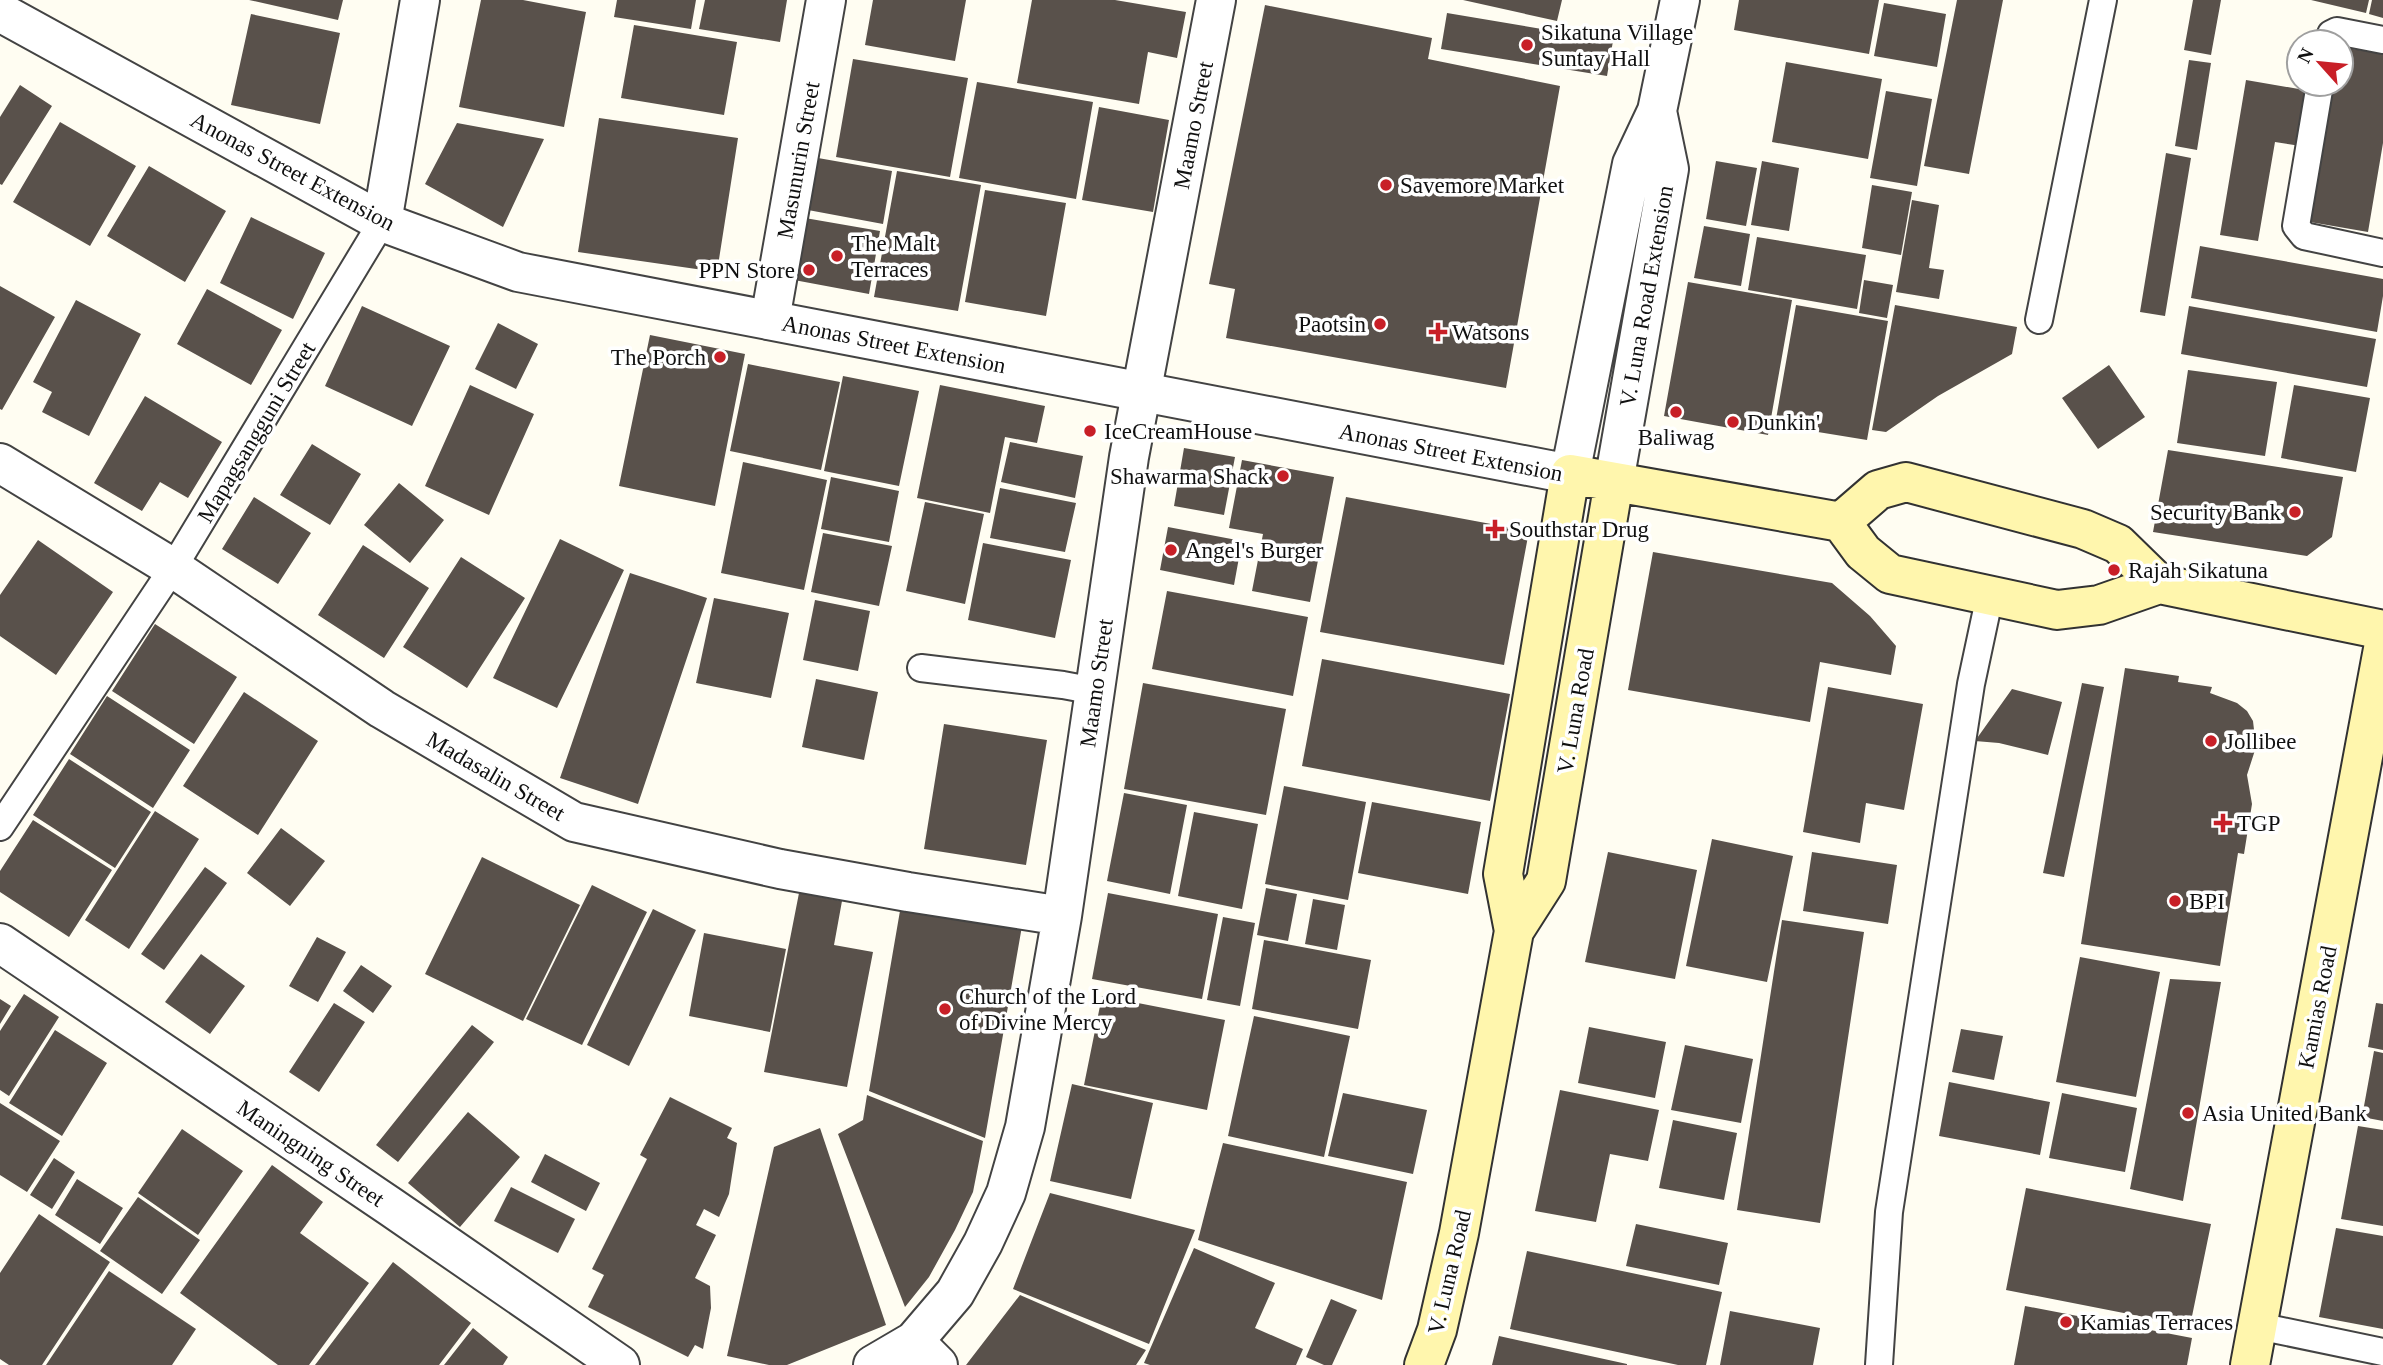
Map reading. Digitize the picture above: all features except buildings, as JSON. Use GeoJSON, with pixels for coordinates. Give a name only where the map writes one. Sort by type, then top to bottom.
{"type":"FeatureCollection","features":[{"type":"Feature","properties":{"kind":"main road","name":"Anonas Street Extension"},"geometry":{"type":"LineString","coordinates":[[1570,474],[1842,522]]}},
{"type":"Feature","properties":{"kind":"main road","name":"V. Luna Road"},"geometry":{"type":"LineString","coordinates":[[1424,1365],[1437,1330],[1459,1233],[1514,931],[1503,874],[1570,474]]}},
{"type":"Feature","properties":{"kind":"main road","name":"V. Luna Road"},"geometry":{"type":"LineString","coordinates":[[1514,931],[1546,881],[1614,482]]}},
{"type":"Feature","properties":{"kind":"main road"},"geometry":{"type":"LineString","coordinates":[[2159,584],[2118,544],[2082,529],[1906,482],[1878,490],[1842,522],[1863,552],[1889,573],[2057,610],[2099,606],[2159,584],[2383,630]]}},
{"type":"Feature","properties":{"kind":"main road","name":"Kamias Road"},"geometry":{"type":"LineString","coordinates":[[2250,1365],[2383,649]]}},
{"type":"Feature","properties":{"kind":"street","name":"Mapagsangguni Street"},"geometry":{"type":"LineString","coordinates":[[382,222],[420,0]]}},
{"type":"Feature","properties":{"kind":"street","name":"Masunurin Street"},"geometry":{"type":"LineString","coordinates":[[770,320],[826,0]]}},
{"type":"Feature","properties":{"kind":"street","name":"Maamo Street"},"geometry":{"type":"LineString","coordinates":[[926,1353],[1006,1193],[1025,1127],[1062,916],[1129,457],[1216,0]]}},
{"type":"Feature","properties":{"kind":"street","name":"V. Luna Road Extension"},"geometry":{"type":"LineString","coordinates":[[1570,474],[1632,164],[1657,111],[1680,0]]}},
{"type":"Feature","properties":{"kind":"street","name":"Anonas Street Extension"},"geometry":{"type":"LineString","coordinates":[[10,10],[382,222],[518,272],[1570,474]]}},
{"type":"Feature","properties":{"kind":"street","name":"V. Luna Road Extension"},"geometry":{"type":"LineString","coordinates":[[1614,482],[1669,169],[1657,111]]}},
{"type":"Feature","properties":{"kind":"street","name":"Madasalin Street"},"geometry":{"type":"LineString","coordinates":[[0,463],[173,568],[382,709],[574,822],[779,869],[1062,916]]}},
{"type":"Feature","properties":{"kind":"street","name":"Maningning Street"},"geometry":{"type":"LineString","coordinates":[[0,943],[380,1199],[620,1365]]}},
{"type":"Feature","properties":{"kind":"street"},"geometry":{"type":"LineString","coordinates":[[873,1365],[926,1353]]}},
{"type":"Feature","properties":{"kind":"lane"},"geometry":{"type":"LineString","coordinates":[[2039,320],[2103,0]]}},
{"type":"Feature","properties":{"kind":"lane"},"geometry":{"type":"LineString","coordinates":[[2355,35],[2383,40]]}},
{"type":"Feature","properties":{"kind":"lane"},"geometry":{"type":"LineString","coordinates":[[2318,98],[2296,226],[2304,236],[2383,253]]}},
{"type":"Feature","properties":{"kind":"lane","name":"Mapagsangguni Street"},"geometry":{"type":"LineString","coordinates":[[0,827],[173,568],[382,222]]}},
{"type":"Feature","properties":{"kind":"lane"},"geometry":{"type":"LineString","coordinates":[[1879,1365],[1889,1212],[1971,684],[1990,595]]}},
{"type":"Feature","properties":{"kind":"lane"},"geometry":{"type":"LineString","coordinates":[[921,668],[1095,691]]}},
{"type":"Feature","properties":{"kind":"lane"},"geometry":{"type":"LineString","coordinates":[[2258,1326],[2383,1352]]}},
{"type":"Feature","properties":{"kind":"place","name":"Sikatuna Village Suntay Hall"},"geometry":{"type":"Point","coordinates":[1527,45]}},
{"type":"Feature","properties":{"kind":"place","name":"Savemore Market"},"geometry":{"type":"Point","coordinates":[1386,185]}},
{"type":"Feature","properties":{"kind":"place","name":"The Malt Terraces"},"geometry":{"type":"Point","coordinates":[837,256]}},
{"type":"Feature","properties":{"kind":"place","name":"PPN Store"},"geometry":{"type":"Point","coordinates":[809,270]}},
{"type":"Feature","properties":{"kind":"place","name":"Paotsin"},"geometry":{"type":"Point","coordinates":[1380,324]}},
{"type":"Feature","properties":{"kind":"place","name":"Watsons"},"geometry":{"type":"Point","coordinates":[1438,332]}},
{"type":"Feature","properties":{"kind":"place","name":"The Porch"},"geometry":{"type":"Point","coordinates":[720,357]}},
{"type":"Feature","properties":{"kind":"place","name":"Baliwag"},"geometry":{"type":"Point","coordinates":[1676,412]}},
{"type":"Feature","properties":{"kind":"place","name":"Dunkin'"},"geometry":{"type":"Point","coordinates":[1733,422]}},
{"type":"Feature","properties":{"kind":"place","name":"IceCreamHouse"},"geometry":{"type":"Point","coordinates":[1090,431]}},
{"type":"Feature","properties":{"kind":"place","name":"Shawarma Shack"},"geometry":{"type":"Point","coordinates":[1283,476]}},
{"type":"Feature","properties":{"kind":"place","name":"Security Bank"},"geometry":{"type":"Point","coordinates":[2295,512]}},
{"type":"Feature","properties":{"kind":"place","name":"Southstar Drug"},"geometry":{"type":"Point","coordinates":[1495,529]}},
{"type":"Feature","properties":{"kind":"place","name":"Angel's Burger"},"geometry":{"type":"Point","coordinates":[1171,550]}},
{"type":"Feature","properties":{"kind":"place","name":"Rajah Sikatuna"},"geometry":{"type":"Point","coordinates":[2114,570]}},
{"type":"Feature","properties":{"kind":"place","name":"Jollibee"},"geometry":{"type":"Point","coordinates":[2211,741]}},
{"type":"Feature","properties":{"kind":"place","name":"TGP"},"geometry":{"type":"Point","coordinates":[2223,823]}},
{"type":"Feature","properties":{"kind":"place","name":"BPI"},"geometry":{"type":"Point","coordinates":[2175,901]}},
{"type":"Feature","properties":{"kind":"place","name":"Church of the Lord of Divine Mercy"},"geometry":{"type":"Point","coordinates":[945,1009]}},
{"type":"Feature","properties":{"kind":"place","name":"Asia United Bank"},"geometry":{"type":"Point","coordinates":[2188,1113]}},
{"type":"Feature","properties":{"kind":"place","name":"Kamias Terraces"},"geometry":{"type":"Point","coordinates":[2066,1322]}}]}
